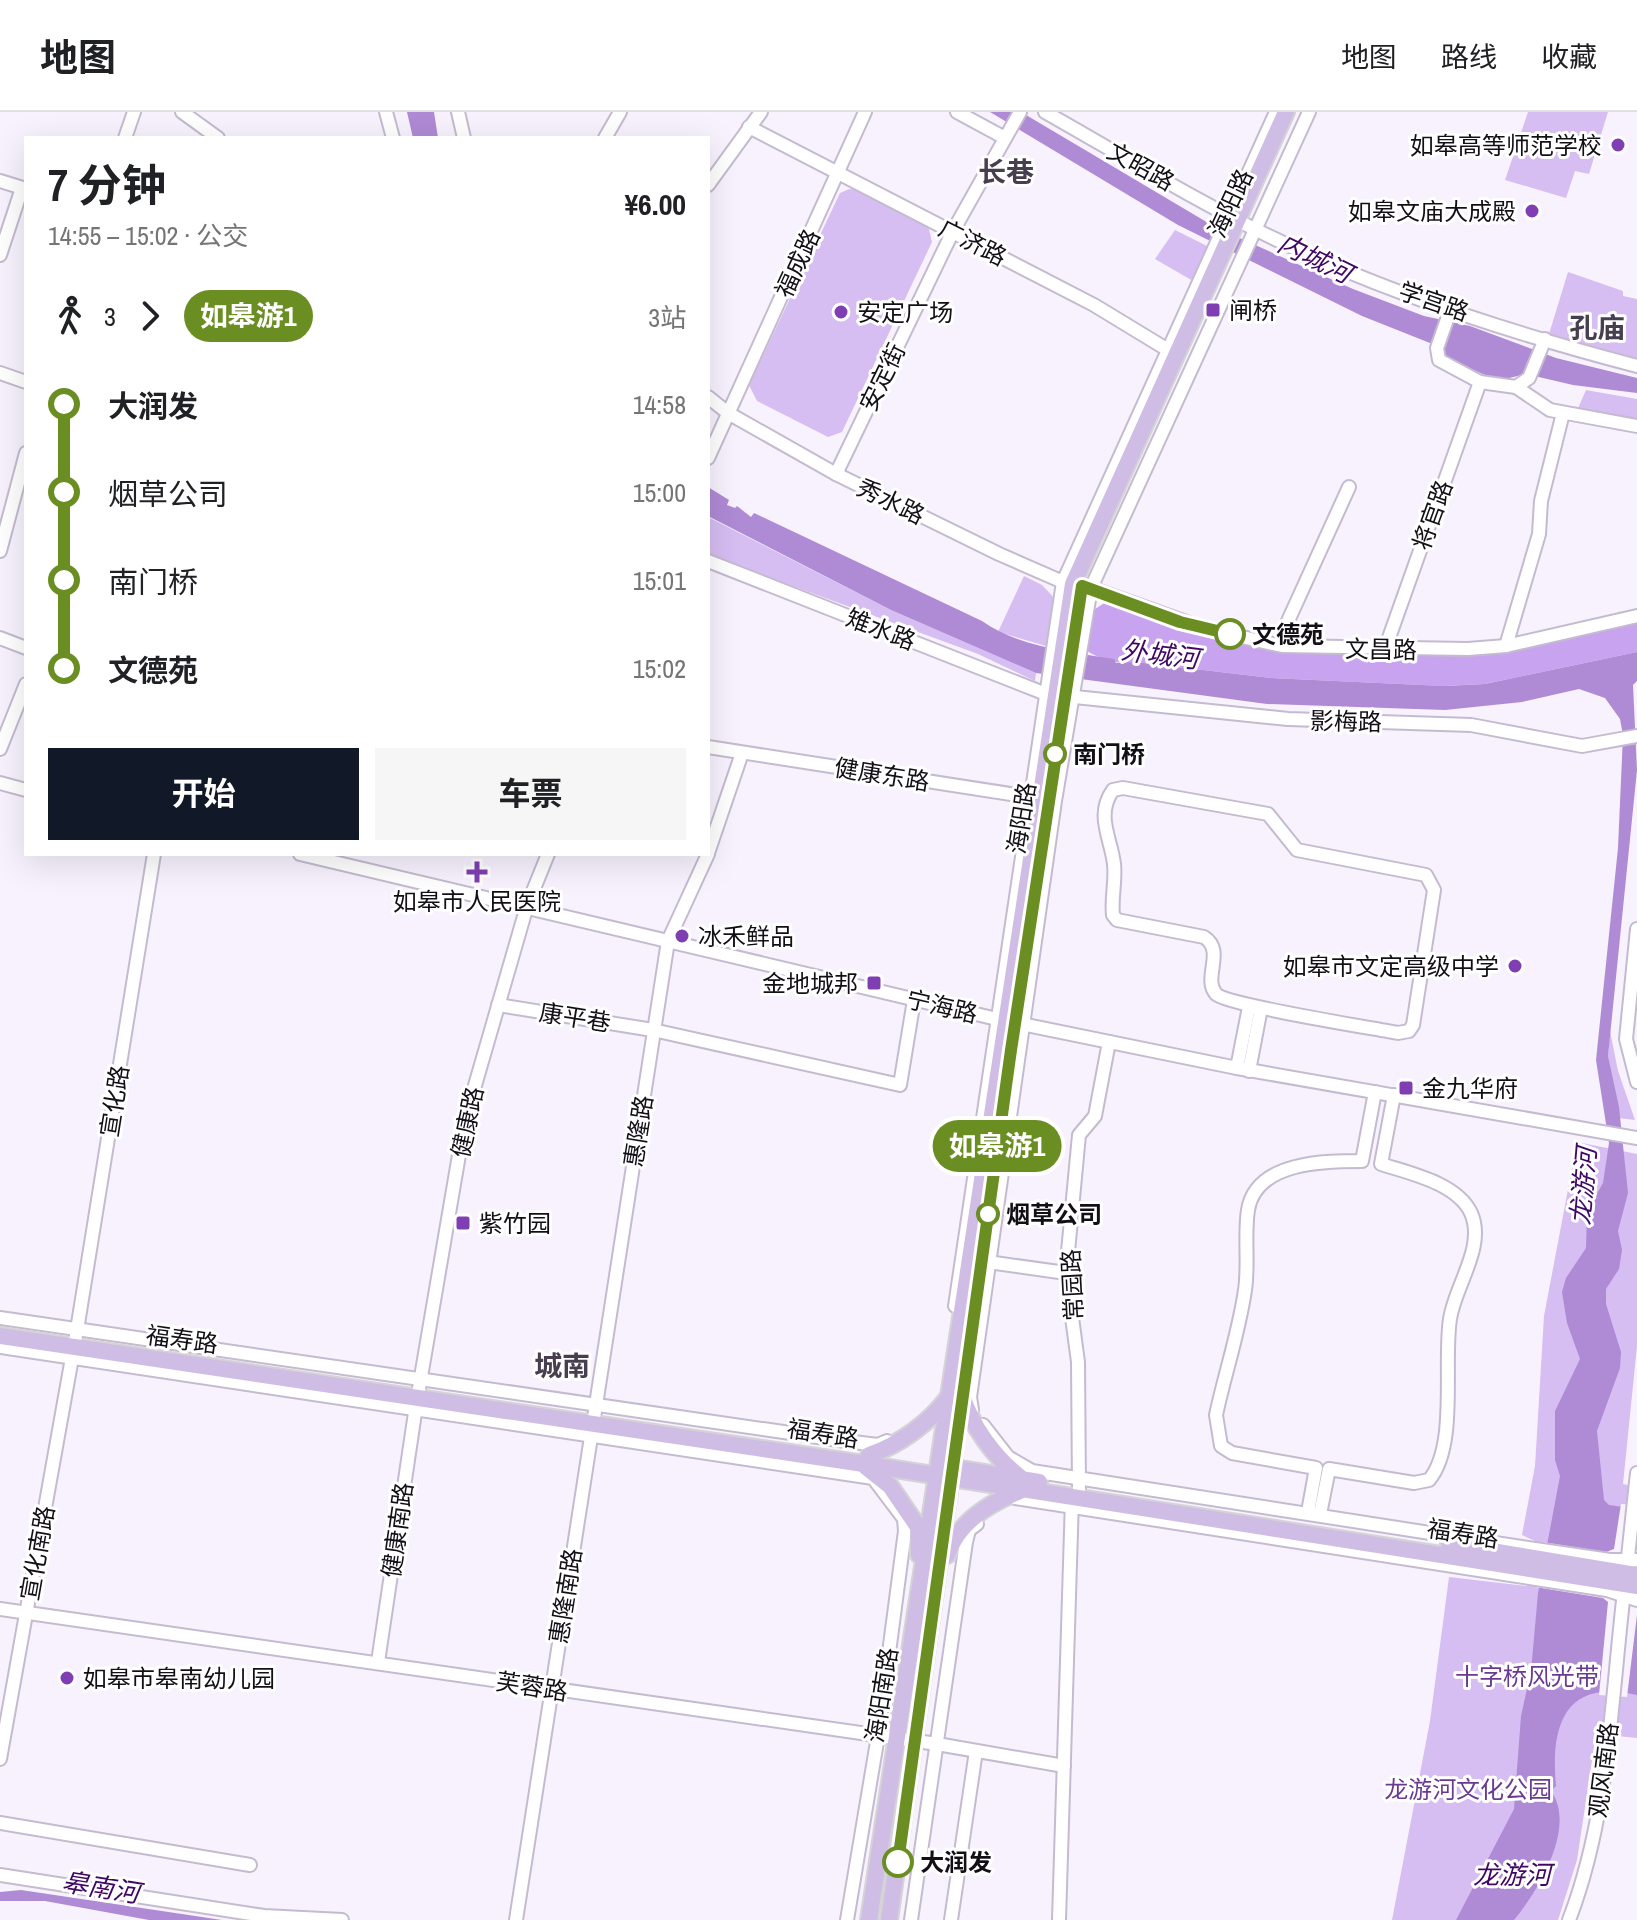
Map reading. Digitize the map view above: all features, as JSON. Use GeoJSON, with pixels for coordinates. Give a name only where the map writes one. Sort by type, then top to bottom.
{"type":"FeatureCollection","features":[{"type":"Feature","properties":{"kind":"main road","name":"海阳路"},"geometry":{"type":"LineString","coordinates":[[1239,228],[1286,112]]}},
{"type":"Feature","properties":{"kind":"main road","name":"海阳路"},"geometry":{"type":"LineString","coordinates":[[946,1472],[1010,1022],[1077,585],[1239,228],[1298,112]]}},
{"type":"Feature","properties":{"kind":"main road","name":"福寿路"},"geometry":{"type":"LineString","coordinates":[[0,1328],[75,1343],[1630,1576]]}},
{"type":"Feature","properties":{"kind":"main road","name":"福寿路"},"geometry":{"type":"LineString","coordinates":[[0,1336],[75,1343]]}},
{"type":"Feature","properties":{"kind":"main road"},"geometry":{"type":"LineString","coordinates":[[957,1394],[968,1415],[1022,1484],[998,1500],[953,1539],[929,1585],[918,1527],[890,1486],[863,1459],[887,1449],[957,1394]]}},
{"type":"Feature","properties":{"kind":"main road","name":"海阳南路"},"geometry":{"type":"LineString","coordinates":[[869,1920],[946,1472]]}},
{"type":"Feature","properties":{"kind":"main road","name":"海阳南路"},"geometry":{"type":"LineString","coordinates":[[889,1920],[917,1741],[929,1585]]}},
{"type":"Feature","properties":{"kind":"street"},"geometry":{"type":"LineString","coordinates":[[126,136],[134,112]]}},
{"type":"Feature","properties":{"kind":"street"},"geometry":{"type":"LineString","coordinates":[[182,112],[215,136]]}},
{"type":"Feature","properties":{"kind":"street"},"geometry":{"type":"LineString","coordinates":[[386,112],[392,136]]}},
{"type":"Feature","properties":{"kind":"street"},"geometry":{"type":"LineString","coordinates":[[458,112],[464,136]]}},
{"type":"Feature","properties":{"kind":"street"},"geometry":{"type":"LineString","coordinates":[[606,136],[620,112]]}},
{"type":"Feature","properties":{"kind":"street"},"geometry":{"type":"LineString","coordinates":[[710,182],[761,112]]}},
{"type":"Feature","properties":{"kind":"street","name":"福成路"},"geometry":{"type":"LineString","coordinates":[[728,413],[865,112]]}},
{"type":"Feature","properties":{"kind":"street"},"geometry":{"type":"LineString","coordinates":[[957,112],[1006,137]]}},
{"type":"Feature","properties":{"kind":"street","name":"安定街"},"geometry":{"type":"LineString","coordinates":[[836,474],[953,231],[1020,112]]}},
{"type":"Feature","properties":{"kind":"street","name":"文昭路"},"geometry":{"type":"LineString","coordinates":[[1045,112],[1239,228]]}},
{"type":"Feature","properties":{"kind":"street"},"geometry":{"type":"LineString","coordinates":[[1239,228],[1276,112]]}},
{"type":"Feature","properties":{"kind":"street"},"geometry":{"type":"LineString","coordinates":[[1239,228],[1309,112]]}},
{"type":"Feature","properties":{"kind":"street","name":"广济路"},"geometry":{"type":"LineString","coordinates":[[749,127],[1094,305],[1179,358]]}},
{"type":"Feature","properties":{"kind":"street"},"geometry":{"type":"LineString","coordinates":[[0,181],[24,189],[0,255]]}},
{"type":"Feature","properties":{"kind":"street","name":"学宫路"},"geometry":{"type":"LineString","coordinates":[[1239,228],[1543,345],[1637,366]]}},
{"type":"Feature","properties":{"kind":"street"},"geometry":{"type":"LineString","coordinates":[[1451,308],[1437,348],[1439,360],[1480,382],[1516,387],[1550,410],[1637,426]]}},
{"type":"Feature","properties":{"kind":"street"},"geometry":{"type":"LineString","coordinates":[[1516,387],[1529,378],[1543,345]]}},
{"type":"Feature","properties":{"kind":"street"},"geometry":{"type":"LineString","coordinates":[[0,373],[24,381]]}},
{"type":"Feature","properties":{"kind":"street","name":"将官路"},"geometry":{"type":"LineString","coordinates":[[1385,649],[1480,382]]}},
{"type":"Feature","properties":{"kind":"street","name":"秀水路"},"geometry":{"type":"LineString","coordinates":[[710,399],[728,413],[836,474],[999,554],[1077,585]]}},
{"type":"Feature","properties":{"kind":"street"},"geometry":{"type":"LineString","coordinates":[[710,454],[728,413]]}},
{"type":"Feature","properties":{"kind":"street"},"geometry":{"type":"LineString","coordinates":[[1506,646],[1539,534],[1541,501],[1563,413]]}},
{"type":"Feature","properties":{"kind":"street"},"geometry":{"type":"LineString","coordinates":[[0,551],[6,510],[24,459]]}},
{"type":"Feature","properties":{"kind":"street"},"geometry":{"type":"LineString","coordinates":[[1288,621],[1349,487]]}},
{"type":"Feature","properties":{"kind":"street","name":"雉水路"},"geometry":{"type":"LineString","coordinates":[[710,562],[1060,692]]}},
{"type":"Feature","properties":{"kind":"street","name":"文昌路"},"geometry":{"type":"LineString","coordinates":[[1077,585],[1180,622],[1282,646],[1385,649],[1506,646],[1637,616]]}},
{"type":"Feature","properties":{"kind":"street"},"geometry":{"type":"LineString","coordinates":[[0,638],[24,647]]}},
{"type":"Feature","properties":{"kind":"street"},"geometry":{"type":"LineString","coordinates":[[0,749],[24,689]]}},
{"type":"Feature","properties":{"kind":"street","name":"影梅路"},"geometry":{"type":"LineString","coordinates":[[1060,692],[1288,719],[1471,725],[1582,746],[1637,736]]}},
{"type":"Feature","properties":{"kind":"street","name":"健康东路"},"geometry":{"type":"LineString","coordinates":[[710,747],[1043,799]]}},
{"type":"Feature","properties":{"kind":"street","name":"惠隆路"},"geometry":{"type":"LineString","coordinates":[[710,848],[742,753]]}},
{"type":"Feature","properties":{"kind":"street"},"geometry":{"type":"LineString","coordinates":[[0,783],[24,789]]}},
{"type":"Feature","properties":{"kind":"street"},"geometry":{"type":"LineString","coordinates":[[1123,788],[1268,814],[1297,850],[1414,871],[1430,880],[1434,890],[1413,1025],[1409,1031],[1398,1033],[1255,1008],[1213,991],[1211,942],[1204,937],[1117,920],[1113,915],[1114,863],[1106,839],[1105,816],[1107,799],[1113,790],[1123,788]]}},
{"type":"Feature","properties":{"kind":"street","name":"宣化路"},"geometry":{"type":"LineString","coordinates":[[75,1343],[154,856]]}},
{"type":"Feature","properties":{"kind":"street","name":"宁海路"},"geometry":{"type":"LineString","coordinates":[[309,856],[1010,1022],[1243,1070],[1637,1138]]}},
{"type":"Feature","properties":{"kind":"street","name":"健康路"},"geometry":{"type":"LineString","coordinates":[[420,1394],[465,1120],[527,906],[547,856]]}},
{"type":"Feature","properties":{"kind":"street","name":"惠隆路"},"geometry":{"type":"LineString","coordinates":[[594,1420],[668,941],[707,856]]}},
{"type":"Feature","properties":{"kind":"street"},"geometry":{"type":"LineString","coordinates":[[1637,929],[1626,1039],[1637,1082]]}},
{"type":"Feature","properties":{"kind":"street","name":"康平巷"},"geometry":{"type":"LineString","coordinates":[[498,1005],[653,1030],[900,1085],[914,1000]]}},
{"type":"Feature","properties":{"kind":"street"},"geometry":{"type":"LineString","coordinates":[[1243,1070],[1255,1008]]}},
{"type":"Feature","properties":{"kind":"street"},"geometry":{"type":"LineString","coordinates":[[1010,1022],[988,1262],[970,1397],[973,1412],[1020,1467],[1075,1492]]}},
{"type":"Feature","properties":{"kind":"street"},"geometry":{"type":"LineString","coordinates":[[594,1420],[878,1445],[931,1410],[940,1399],[944,1383],[1010,1022]]}},
{"type":"Feature","properties":{"kind":"street","name":"常园路"},"geometry":{"type":"LineString","coordinates":[[1059,1920],[1078,1362],[1066,1273],[1079,1135],[1095,1116],[1109,1042]]}},
{"type":"Feature","properties":{"kind":"street"},"geometry":{"type":"LineString","coordinates":[[1362,1161],[1375,1092]]}},
{"type":"Feature","properties":{"kind":"street"},"geometry":{"type":"LineString","coordinates":[[1381,1164],[1394,1095]]}},
{"type":"Feature","properties":{"kind":"street"},"geometry":{"type":"LineString","coordinates":[[1362,1161],[1381,1164],[1446,1189],[1471,1212],[1475,1236],[1471,1258],[1454,1294],[1440,1458],[1429,1480],[1414,1483],[1232,1453],[1221,1446],[1216,1415],[1246,1282],[1248,1209],[1254,1194],[1293,1167],[1362,1161]]}},
{"type":"Feature","properties":{"kind":"street"},"geometry":{"type":"LineString","coordinates":[[988,1262],[1066,1273]]}},
{"type":"Feature","properties":{"kind":"street"},"geometry":{"type":"LineString","coordinates":[[0,1318],[75,1343]]}},
{"type":"Feature","properties":{"kind":"street"},"geometry":{"type":"LineString","coordinates":[[0,1347],[75,1343]]}},
{"type":"Feature","properties":{"kind":"street","name":"宣化南路"},"geometry":{"type":"LineString","coordinates":[[0,1759],[75,1343]]}},
{"type":"Feature","properties":{"kind":"street","name":"健康南路"},"geometry":{"type":"LineString","coordinates":[[378,1662],[420,1394]]}},
{"type":"Feature","properties":{"kind":"street"},"geometry":{"type":"LineString","coordinates":[[594,1420],[873,1478],[904,1519],[905,1531],[878,1736],[847,1920]]}},
{"type":"Feature","properties":{"kind":"street","name":"惠隆南路"},"geometry":{"type":"LineString","coordinates":[[516,1920],[594,1420]]}},
{"type":"Feature","properties":{"kind":"street"},"geometry":{"type":"LineString","coordinates":[[1314,1513],[1322,1468]]}},
{"type":"Feature","properties":{"kind":"street","name":"观风南路"},"geometry":{"type":"LineString","coordinates":[[1569,1920],[1596,1826],[1630,1576],[1636,1479]]}},
{"type":"Feature","properties":{"kind":"street"},"geometry":{"type":"LineString","coordinates":[[911,1920],[969,1530],[1003,1503],[1019,1497],[1075,1492],[1314,1513],[1514,1560],[1607,1590],[1630,1576],[1637,1600]]}},
{"type":"Feature","properties":{"kind":"street","name":"芙蓉路"},"geometry":{"type":"LineString","coordinates":[[0,1609],[898,1738],[1064,1766]]}},
{"type":"Feature","properties":{"kind":"street"},"geometry":{"type":"LineString","coordinates":[[951,1920],[976,1751]]}},
{"type":"Feature","properties":{"kind":"street"},"geometry":{"type":"LineString","coordinates":[[0,1823],[250,1865]]}},
{"type":"Feature","properties":{"kind":"street"},"geometry":{"type":"LineString","coordinates":[[0,1875],[264,1916],[342,1920]]}},
{"type":"Feature","properties":{"kind":"green space"},"geometry":{"type":"Polygon","coordinates":[[[1528,112],[1608,112],[1589,174],[1575,171],[1566,198],[1505,180],[1528,112]]]}},
{"type":"Feature","properties":{"kind":"green space","name":"安定广场"},"geometry":{"type":"Polygon","coordinates":[[[849,189],[861,190],[928,225],[932,242],[842,432],[828,437],[757,401],[749,385],[840,193],[849,189]]]}},
{"type":"Feature","properties":{"kind":"green space"},"geometry":{"type":"Polygon","coordinates":[[[1175,230],[1209,247],[1193,281],[1155,259],[1175,230]]]}},
{"type":"Feature","properties":{"kind":"green space"},"geometry":{"type":"Polygon","coordinates":[[[1568,272],[1637,299],[1637,361],[1549,334],[1568,272]]]}},
{"type":"Feature","properties":{"kind":"green space"},"geometry":{"type":"Polygon","coordinates":[[[1586,390],[1637,399],[1637,425],[1576,413],[1586,390]]]}},
{"type":"Feature","properties":{"kind":"green space"},"geometry":{"type":"Polygon","coordinates":[[[710,518],[891,610],[1036,673],[1035,681],[978,654],[710,556],[710,518]]]}},
{"type":"Feature","properties":{"kind":"green space"},"geometry":{"type":"Polygon","coordinates":[[[1024,576],[1042,585],[1056,600],[1046,646],[998,632],[1024,576]]]}},
{"type":"Feature","properties":{"kind":"green space"},"geometry":{"type":"Polygon","coordinates":[[[1610,1031],[1618,1071],[1635,1120],[1618,1118],[1608,1056],[1610,1031]]]}},
{"type":"Feature","properties":{"kind":"green space","name":"十字桥风光带"},"geometry":{"type":"Polygon","coordinates":[[[1577,1142],[1637,1154],[1637,1346],[1623,1484],[1637,1487],[1637,1738],[1596,1734],[1577,1860],[1558,1920],[1392,1920],[1430,1721],[1449,1577],[1527,1586],[1535,1541],[1522,1535],[1535,1466],[1544,1316],[1577,1142]]]}},
{"type":"Feature","properties":{"kind":"shaded area"},"geometry":{"type":"Polygon","coordinates":[[[1106,602],[1117,602],[1227,641],[1263,647],[1498,651],[1637,619],[1637,652],[1485,684],[1443,686],[1271,678],[1117,662],[1095,655],[1085,649],[1092,611],[1106,602]]]}},
{"type":"Feature","properties":{"kind":"water"},"geometry":{"type":"Polygon","coordinates":[[[407,112],[434,112],[438,136],[413,136],[407,112]]]}},
{"type":"Feature","properties":{"kind":"water"},"geometry":{"type":"Polygon","coordinates":[[[990,112],[1021,112],[1215,227],[1353,289],[1424,316],[1470,326],[1556,358],[1637,378],[1637,393],[1573,385],[1526,374],[1505,379],[1492,378],[1446,358],[1440,347],[1362,316],[1178,225],[990,112]]]}},
{"type":"Feature","properties":{"kind":"water","name":"龙游河"},"geometry":{"type":"Polygon","coordinates":[[[710,488],[729,500],[727,505],[737,506],[751,517],[754,513],[1012,637],[1045,647],[1114,659],[1116,663],[1135,662],[1271,678],[1444,686],[1485,684],[1637,652],[1637,681],[1633,685],[1637,770],[1608,1056],[1619,1107],[1628,1193],[1618,1231],[1622,1250],[1619,1269],[1606,1289],[1606,1304],[1621,1352],[1620,1368],[1597,1431],[1604,1500],[1609,1505],[1637,1509],[1637,1695],[1613,1691],[1594,1693],[1579,1700],[1560,1725],[1556,1743],[1556,1786],[1551,1791],[1558,1806],[1560,1822],[1557,1840],[1534,1893],[1514,1920],[1456,1920],[1514,1809],[1521,1716],[1531,1671],[1538,1593],[1560,1476],[1555,1460],[1555,1411],[1580,1359],[1567,1323],[1562,1292],[1566,1278],[1586,1248],[1587,1211],[1603,1183],[1609,1143],[1596,1060],[1618,848],[1623,735],[1620,719],[1605,698],[1579,689],[1522,702],[1445,710],[1267,704],[1036,673],[891,610],[710,517],[710,488]]]}},
{"type":"Feature","properties":{"kind":"water"},"geometry":{"type":"Polygon","coordinates":[[[21,1890],[222,1920],[149,1920],[45,1901],[0,1901],[0,1892],[21,1890]]]}},
{"type":"Feature","properties":{"kind":"pier"},"geometry":{"type":"Polygon","coordinates":[[[1621,1504],[1637,1505],[1637,1615],[1627,1697],[1599,1695],[1608,1602],[1603,1598],[1535,1587],[1542,1542],[1606,1552],[1614,1549],[1621,1504]]]}},
{"type":"Feature","properties":{"kind":"bus line","name":"如皋游1"},"geometry":{"type":"LineString","coordinates":[[898,1862],[1011,1050],[1082,586],[1180,622],[1230,634]]}},
{"type":"Feature","properties":{"kind":"place","name":"如皋高等师范学校"},"geometry":{"type":"Point","coordinates":[1618,145]}},
{"type":"Feature","properties":{"kind":"place","name":"如皋文庙大成殿"},"geometry":{"type":"Point","coordinates":[1532,211]}},
{"type":"Feature","properties":{"kind":"place","name":"闸桥"},"geometry":{"type":"Point","coordinates":[1213,310]}},
{"type":"Feature","properties":{"kind":"place","name":"安定广场"},"geometry":{"type":"Point","coordinates":[841,312]}},
{"type":"Feature","properties":{"kind":"place","name":"文德苑"},"geometry":{"type":"Point","coordinates":[1230,634]}},
{"type":"Feature","properties":{"kind":"place","name":"南门桥"},"geometry":{"type":"Point","coordinates":[1055,754]}},
{"type":"Feature","properties":{"kind":"place","name":"如皋市人民医院"},"geometry":{"type":"Point","coordinates":[477,872]}},
{"type":"Feature","properties":{"kind":"place","name":"冰禾鲜品"},"geometry":{"type":"Point","coordinates":[682,936]}},
{"type":"Feature","properties":{"kind":"place","name":"如皋市文定高级中学"},"geometry":{"type":"Point","coordinates":[1515,966]}},
{"type":"Feature","properties":{"kind":"place","name":"金地城邦"},"geometry":{"type":"Point","coordinates":[874,983]}},
{"type":"Feature","properties":{"kind":"place","name":"金九华府"},"geometry":{"type":"Point","coordinates":[1406,1088]}},
{"type":"Feature","properties":{"kind":"place","name":"烟草公司"},"geometry":{"type":"Point","coordinates":[988,1214]}},
{"type":"Feature","properties":{"kind":"place","name":"紫竹园"},"geometry":{"type":"Point","coordinates":[463,1223]}},
{"type":"Feature","properties":{"kind":"place","name":"如皋市皋南幼儿园"},"geometry":{"type":"Point","coordinates":[67,1678]}},
{"type":"Feature","properties":{"kind":"place","name":"大润发"},"geometry":{"type":"Point","coordinates":[898,1862]}},
{"type":"Feature","properties":{"kind":"district","name":"长巷"},"geometry":{"type":"Point","coordinates":[1006,172]}},
{"type":"Feature","properties":{"kind":"district","name":"孔庙"},"geometry":{"type":"Point","coordinates":[1597,328]}},
{"type":"Feature","properties":{"kind":"district","name":"城南"},"geometry":{"type":"Point","coordinates":[562,1366]}},
{"type":"Feature","properties":{"kind":"water label","name":"内城河"},"geometry":{"type":"Point","coordinates":[1315,258]}},
{"type":"Feature","properties":{"kind":"water label","name":"外城河"},"geometry":{"type":"Point","coordinates":[1160,654]}},
{"type":"Feature","properties":{"kind":"water label","name":"皋南河"},"geometry":{"type":"Point","coordinates":[101,1887]}},
{"type":"Feature","properties":{"kind":"park label","name":"龙游河文化公园"},"geometry":{"type":"Point","coordinates":[1468,1789]}}]}
